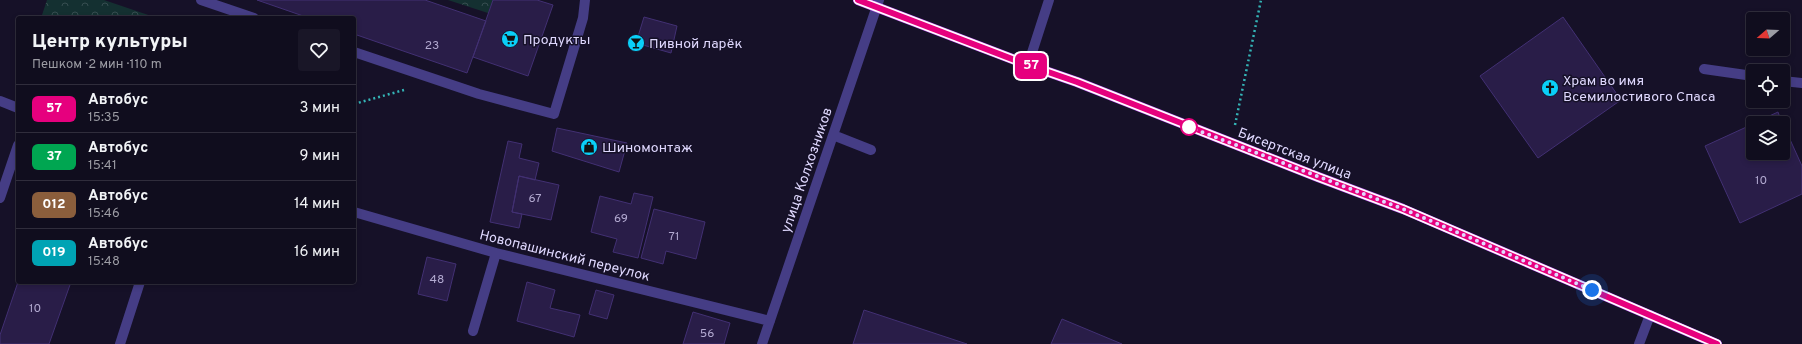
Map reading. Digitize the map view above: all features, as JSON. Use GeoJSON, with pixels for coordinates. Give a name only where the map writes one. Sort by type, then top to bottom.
{"type":"FeatureCollection","features":[{"type":"Feature","properties":{"kind":"main road","name":"Бисертская улица"},"geometry":{"type":"LineString","coordinates":[[858,0],[878,3],[1028,65],[1077,82],[1403,209],[1717,344]]}},
{"type":"Feature","properties":{"kind":"street"},"geometry":{"type":"LineString","coordinates":[[201,0],[248,16]]}},
{"type":"Feature","properties":{"kind":"street"},"geometry":{"type":"LineString","coordinates":[[356,53],[479,94],[554,114],[583,18],[585,0]]}},
{"type":"Feature","properties":{"kind":"street"},"geometry":{"type":"LineString","coordinates":[[1028,65],[1049,0]]}},
{"type":"Feature","properties":{"kind":"street","name":"улица Колхозников"},"geometry":{"type":"LineString","coordinates":[[762,344],[878,3]]}},
{"type":"Feature","properties":{"kind":"street"},"geometry":{"type":"LineString","coordinates":[[1704,69],[1746,75]]}},
{"type":"Feature","properties":{"kind":"street"},"geometry":{"type":"LineString","coordinates":[[1790,82],[1802,83]]}},
{"type":"Feature","properties":{"kind":"street"},"geometry":{"type":"LineString","coordinates":[[0,101],[16,107]]}},
{"type":"Feature","properties":{"kind":"street"},"geometry":{"type":"LineString","coordinates":[[833,135],[871,150]]}},
{"type":"Feature","properties":{"kind":"street"},"geometry":{"type":"LineString","coordinates":[[0,198],[16,151]]}},
{"type":"Feature","properties":{"kind":"street","name":"Новопашинский переулок"},"geometry":{"type":"LineString","coordinates":[[356,213],[496,253],[770,321]]}},
{"type":"Feature","properties":{"kind":"street"},"geometry":{"type":"LineString","coordinates":[[473,331],[496,253]]}},
{"type":"Feature","properties":{"kind":"street"},"geometry":{"type":"LineString","coordinates":[[120,344],[139,284]]}},
{"type":"Feature","properties":{"kind":"street"},"geometry":{"type":"LineString","coordinates":[[1639,344],[1650,315]]}},
{"type":"Feature","properties":{"kind":"path"},"geometry":{"type":"LineString","coordinates":[[1231,143],[1261,0]]}},
{"type":"Feature","properties":{"kind":"path"},"geometry":{"type":"LineString","coordinates":[[356,103],[408,89]]}},
{"type":"Feature","properties":{"kind":"green space"},"geometry":{"type":"Polygon","coordinates":[[[47,0],[104,0],[151,16],[42,16],[47,0]]]}},
{"type":"Feature","properties":{"kind":"green space"},"geometry":{"type":"Polygon","coordinates":[[[448,0],[493,0],[488,13],[448,0]]]}},
{"type":"Feature","properties":{"kind":"building"},"geometry":{"type":"Polygon","coordinates":[[[257,0],[425,0],[486,21],[467,73],[356,35],[356,16],[303,16],[257,0]]]}},
{"type":"Feature","properties":{"kind":"building","name":"Продукты"},"geometry":{"type":"Polygon","coordinates":[[[493,0],[537,0],[553,5],[528,76],[473,57],[493,0]]]}},
{"type":"Feature","properties":{"kind":"building"},"geometry":{"type":"Polygon","coordinates":[[[644,17],[677,26],[671,53],[636,43],[644,17]]]}},
{"type":"Feature","properties":{"kind":"building","name":"Храм во имя Всемилостивого Спаса"},"geometry":{"type":"Polygon","coordinates":[[[1563,17],[1621,100],[1538,158],[1480,76],[1563,17]]]}},
{"type":"Feature","properties":{"kind":"building"},"geometry":{"type":"Polygon","coordinates":[[[1778,112],[1779,116],[1769,116],[1778,112]]]}},
{"type":"Feature","properties":{"kind":"building"},"geometry":{"type":"Polygon","coordinates":[[[1746,127],[1746,160],[1790,160],[1790,139],[1802,166],[1802,194],[1740,223],[1705,146],[1746,127]]]}},
{"type":"Feature","properties":{"kind":"building","name":"Шиномонтаж"},"geometry":{"type":"Polygon","coordinates":[[[557,128],[627,143],[619,172],[552,151],[557,128]]]}},
{"type":"Feature","properties":{"kind":"building"},"geometry":{"type":"Polygon","coordinates":[[[508,141],[522,144],[519,158],[539,163],[535,180],[519,176],[512,212],[522,214],[519,228],[490,222],[508,141]]]}},
{"type":"Feature","properties":{"kind":"building"},"geometry":{"type":"Polygon","coordinates":[[[519,176],[559,185],[551,220],[512,212],[519,176]]]}},
{"type":"Feature","properties":{"kind":"building"},"geometry":{"type":"Polygon","coordinates":[[[634,193],[653,197],[638,258],[613,252],[617,239],[591,232],[600,196],[631,204],[634,193]]]}},
{"type":"Feature","properties":{"kind":"building"},"geometry":{"type":"Polygon","coordinates":[[[654,209],[705,222],[696,259],[666,251],[663,264],[641,258],[654,209]]]}},
{"type":"Feature","properties":{"kind":"building"},"geometry":{"type":"Polygon","coordinates":[[[427,257],[456,264],[447,301],[418,294],[427,257]]]}},
{"type":"Feature","properties":{"kind":"building"},"geometry":{"type":"Polygon","coordinates":[[[527,282],[555,290],[550,308],[580,315],[574,337],[517,321],[527,282]]]}},
{"type":"Feature","properties":{"kind":"building"},"geometry":{"type":"Polygon","coordinates":[[[17,284],[70,284],[49,344],[0,344],[0,335],[17,284]]]}},
{"type":"Feature","properties":{"kind":"building"},"geometry":{"type":"Polygon","coordinates":[[[596,290],[614,295],[607,319],[589,314],[596,290]]]}},
{"type":"Feature","properties":{"kind":"building"},"geometry":{"type":"Polygon","coordinates":[[[864,310],[967,344],[853,344],[864,310]]]}},
{"type":"Feature","properties":{"kind":"building"},"geometry":{"type":"Polygon","coordinates":[[[693,312],[730,323],[724,344],[683,344],[693,312]]]}},
{"type":"Feature","properties":{"kind":"building"},"geometry":{"type":"Polygon","coordinates":[[[1062,319],[1122,344],[1051,344],[1062,319]]]}},
{"type":"Feature","properties":{"kind":"bus line","name":"57"},"geometry":{"type":"LineString","coordinates":[[858,0],[1028,65],[1077,82],[1403,209],[1717,344]]}},
{"type":"Feature","properties":{"kind":"place","name":"Продукты"},"geometry":{"type":"Point","coordinates":[510,39]}},
{"type":"Feature","properties":{"kind":"place","name":"Пивной ларёк"},"geometry":{"type":"Point","coordinates":[636,43]}},
{"type":"Feature","properties":{"kind":"place","name":"Храм во имя Всемилостивого Спаса"},"geometry":{"type":"Point","coordinates":[1550,88]}},
{"type":"Feature","properties":{"kind":"place","name":"Шиномонтаж"},"geometry":{"type":"Point","coordinates":[589,147]}},
{"type":"Feature","properties":{"kind":"route"},"geometry":{"type":"LineString","coordinates":[[1189,127],[1403,209],[1592,290]]}}]}
